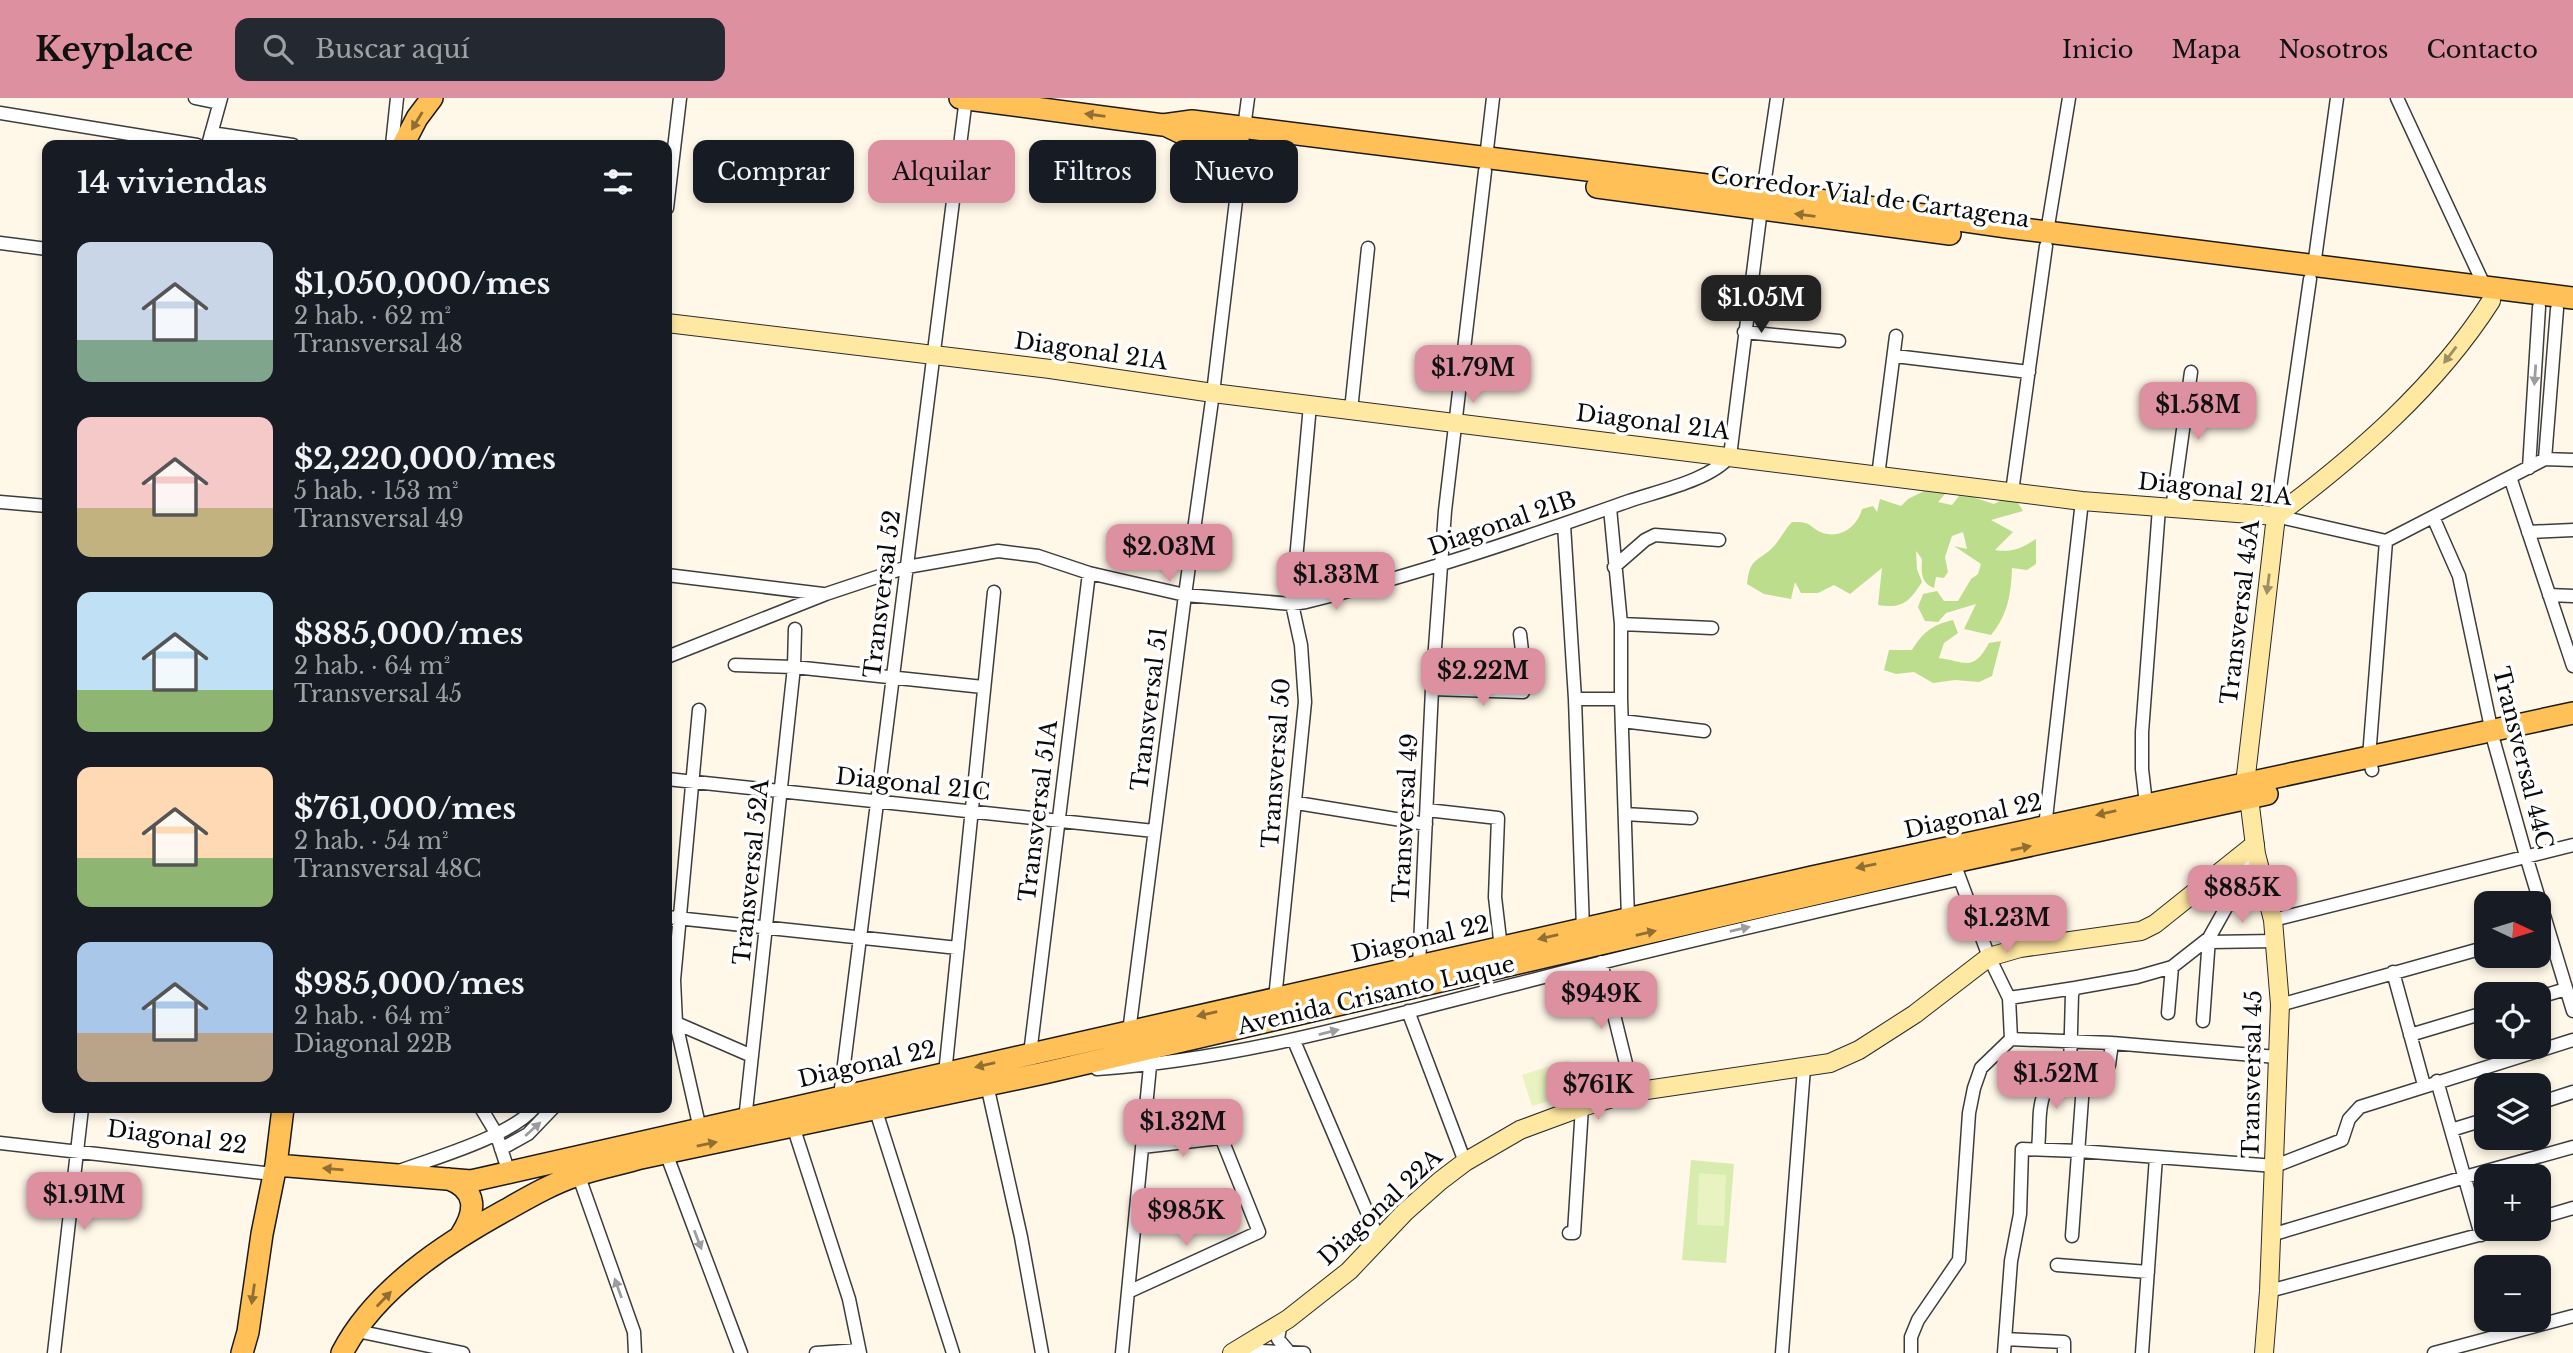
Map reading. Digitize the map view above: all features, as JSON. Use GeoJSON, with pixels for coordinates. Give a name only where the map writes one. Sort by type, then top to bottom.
{"type":"FeatureCollection","features":[{"type":"Feature","properties":{"kind":"main road"},"geometry":{"type":"LineString","coordinates":[[406,140],[432,98]]}},
{"type":"Feature","properties":{"kind":"main road","name":"Corredor Vial de Cartagena"},"geometry":{"type":"LineString","coordinates":[[960,98],[1163,125],[1190,137],[1244,135],[1485,164],[2047,239],[2488,294],[2561,306]]}},
{"type":"Feature","properties":{"kind":"main road","name":"Corredor Vial de Cartagena"},"geometry":{"type":"LineString","coordinates":[[2488,294],[2561,306]]}},
{"type":"Feature","properties":{"kind":"main road","name":"Diagonal 22"},"geometry":{"type":"LineString","coordinates":[[2493,737],[2573,713]]}},
{"type":"Feature","properties":{"kind":"main road","name":"Diagonal 22"},"geometry":{"type":"LineString","coordinates":[[342,1353],[378,1305],[409,1273],[461,1235],[537,1192],[578,1174],[1957,871],[2247,791],[2493,737],[2573,725]]}},
{"type":"Feature","properties":{"kind":"main road","name":"Diagonal 22"},"geometry":{"type":"LineString","coordinates":[[270,1169],[390,1174],[471,1181],[1501,947],[2146,804],[2247,791]]}},
{"type":"Feature","properties":{"kind":"main road"},"geometry":{"type":"LineString","coordinates":[[270,1169],[272,1113]]}},
{"type":"Feature","properties":{"kind":"main road"},"geometry":{"type":"LineString","coordinates":[[242,1353],[270,1169],[282,1113]]}},
{"type":"Feature","properties":{"kind":"main road"},"geometry":{"type":"LineString","coordinates":[[509,1173],[516,1186],[522,1190],[537,1192]]}},
{"type":"Feature","properties":{"kind":"main road"},"geometry":{"type":"LineString","coordinates":[[449,1179],[465,1189],[470,1198],[471,1217],[461,1235]]}},
{"type":"Feature","properties":{"kind":"street"},"geometry":{"type":"LineString","coordinates":[[195,98],[220,101],[209,139]]}},
{"type":"Feature","properties":{"kind":"street"},"geometry":{"type":"LineString","coordinates":[[393,140],[397,98]]}},
{"type":"Feature","properties":{"kind":"street"},"geometry":{"type":"LineString","coordinates":[[672,161],[680,98]]}},
{"type":"Feature","properties":{"kind":"street","name":"Transversal 52"},"geometry":{"type":"LineString","coordinates":[[840,1096],[966,98]]}},
{"type":"Feature","properties":{"kind":"street","name":"Transversal 51"},"geometry":{"type":"LineString","coordinates":[[1129,1032],[1213,393],[1248,98]]}},
{"type":"Feature","properties":{"kind":"street","name":"Transversal 49"},"geometry":{"type":"LineString","coordinates":[[1419,966],[1432,689],[1441,566],[1454,422],[1493,98]]}},
{"type":"Feature","properties":{"kind":"street"},"geometry":{"type":"LineString","coordinates":[[1730,456],[1744,332],[1777,98]]}},
{"type":"Feature","properties":{"kind":"street"},"geometry":{"type":"LineString","coordinates":[[2012,492],[2069,98]]}},
{"type":"Feature","properties":{"kind":"street","name":"Transversal 45A"},"geometry":{"type":"LineString","coordinates":[[2247,791],[2276,516],[2337,98]]}},
{"type":"Feature","properties":{"kind":"street"},"geometry":{"type":"LineString","coordinates":[[2276,516],[2336,471],[2391,421],[2441,367],[2488,294],[2398,98]]}},
{"type":"Feature","properties":{"kind":"street"},"geometry":{"type":"LineString","coordinates":[[0,113],[166,140]]}},
{"type":"Feature","properties":{"kind":"street"},"geometry":{"type":"LineString","coordinates":[[0,243],[42,247]]}},
{"type":"Feature","properties":{"kind":"street"},"geometry":{"type":"LineString","coordinates":[[1351,410],[1368,248]]}},
{"type":"Feature","properties":{"kind":"street"},"geometry":{"type":"LineString","coordinates":[[2544,459],[2561,306]]}},
{"type":"Feature","properties":{"kind":"street"},"geometry":{"type":"LineString","coordinates":[[2529,467],[2561,306]]}},
{"type":"Feature","properties":{"kind":"street","name":"Diagonal 21A"},"geometry":{"type":"LineString","coordinates":[[672,324],[1050,369],[1213,393],[2082,501],[2276,516],[2386,541]]}},
{"type":"Feature","properties":{"kind":"street"},"geometry":{"type":"LineString","coordinates":[[1744,332],[1839,341]]}},
{"type":"Feature","properties":{"kind":"street"},"geometry":{"type":"LineString","coordinates":[[1878,476],[1896,336]]}},
{"type":"Feature","properties":{"kind":"street"},"geometry":{"type":"LineString","coordinates":[[1895,356],[2029,372]]}},
{"type":"Feature","properties":{"kind":"street"},"geometry":{"type":"LineString","coordinates":[[2146,804],[2142,732],[2166,508],[2192,372]]}},
{"type":"Feature","properties":{"kind":"street","name":"Transversal 50"},"geometry":{"type":"LineString","coordinates":[[1275,999],[1297,803],[1305,702],[1301,645],[1292,604],[1310,405]]}},
{"type":"Feature","properties":{"kind":"street","name":"Diagonal 21B"},"geometry":{"type":"LineString","coordinates":[[907,567],[998,551],[1038,556],[1088,573],[1185,595],[1292,604],[1328,597],[1441,566],[1564,525],[1710,472],[1730,456]]}},
{"type":"Feature","properties":{"kind":"street"},"geometry":{"type":"LineString","coordinates":[[2371,764],[2386,541],[2544,459],[2573,460]]}},
{"type":"Feature","properties":{"kind":"street"},"geometry":{"type":"LineString","coordinates":[[2510,477],[2573,666]]}},
{"type":"Feature","properties":{"kind":"street"},"geometry":{"type":"LineString","coordinates":[[2045,827],[2082,501]]}},
{"type":"Feature","properties":{"kind":"street"},"geometry":{"type":"LineString","coordinates":[[0,502],[42,506]]}},
{"type":"Feature","properties":{"kind":"street"},"geometry":{"type":"LineString","coordinates":[[1610,508],[1621,624],[1628,919]]}},
{"type":"Feature","properties":{"kind":"street","name":"Transversal 44C"},"geometry":{"type":"LineString","coordinates":[[2433,517],[2459,576],[2493,737],[2534,891]]}},
{"type":"Feature","properties":{"kind":"street"},"geometry":{"type":"LineString","coordinates":[[1564,525],[1575,699],[1583,929]]}},
{"type":"Feature","properties":{"kind":"street"},"geometry":{"type":"LineString","coordinates":[[2528,532],[2573,530]]}},
{"type":"Feature","properties":{"kind":"street"},"geometry":{"type":"LineString","coordinates":[[1614,567],[1645,540],[1655,535],[1719,540]]}},
{"type":"Feature","properties":{"kind":"street"},"geometry":{"type":"LineString","coordinates":[[672,655],[826,594],[907,567]]}},
{"type":"Feature","properties":{"kind":"street","name":"Transversal 51A"},"geometry":{"type":"LineString","coordinates":[[1030,1054],[1088,573]]}},
{"type":"Feature","properties":{"kind":"street"},"geometry":{"type":"LineString","coordinates":[[672,577],[826,594]]}},
{"type":"Feature","properties":{"kind":"street"},"geometry":{"type":"LineString","coordinates":[[944,1074],[994,592]]}},
{"type":"Feature","properties":{"kind":"street"},"geometry":{"type":"LineString","coordinates":[[2549,594],[2573,596]]}},
{"type":"Feature","properties":{"kind":"street"},"geometry":{"type":"LineString","coordinates":[[1621,624],[1712,628]]}},
{"type":"Feature","properties":{"kind":"street","name":"Transversal 52A"},"geometry":{"type":"LineString","coordinates":[[745,1120],[794,667],[795,629]]}},
{"type":"Feature","properties":{"kind":"street"},"geometry":{"type":"LineString","coordinates":[[1432,689],[1523,692],[1526,685],[1520,634]]}},
{"type":"Feature","properties":{"kind":"street"},"geometry":{"type":"LineString","coordinates":[[735,665],[794,667],[983,687]]}},
{"type":"Feature","properties":{"kind":"street"},"geometry":{"type":"LineString","coordinates":[[1575,699],[1621,699]]}},
{"type":"Feature","properties":{"kind":"street"},"geometry":{"type":"LineString","coordinates":[[699,710],[692,782],[672,918],[676,1023],[700,1129]]}},
{"type":"Feature","properties":{"kind":"street"},"geometry":{"type":"LineString","coordinates":[[1622,721],[1704,731]]}},
{"type":"Feature","properties":{"kind":"street","name":"Diagonal 21C"},"geometry":{"type":"LineString","coordinates":[[672,780],[1154,831]]}},
{"type":"Feature","properties":{"kind":"street","name":"Transversal 45"},"geometry":{"type":"LineString","coordinates":[[2247,791],[2256,849],[2273,920],[2280,1005],[2269,1291],[2264,1353]]}},
{"type":"Feature","properties":{"kind":"street"},"geometry":{"type":"LineString","coordinates":[[1297,803],[1426,824]]}},
{"type":"Feature","properties":{"kind":"street"},"geometry":{"type":"LineString","coordinates":[[1427,810],[1498,818],[1495,897],[1501,947]]}},
{"type":"Feature","properties":{"kind":"street"},"geometry":{"type":"LineString","coordinates":[[1625,814],[1691,818]]}},
{"type":"Feature","properties":{"kind":"street"},"geometry":{"type":"LineString","coordinates":[[2273,920],[2573,845]]}},
{"type":"Feature","properties":{"kind":"street"},"geometry":{"type":"LineString","coordinates":[[2203,1021],[2209,940],[2256,849]]}},
{"type":"Feature","properties":{"kind":"street","name":"Diagonal 22A"},"geometry":{"type":"LineString","coordinates":[[1235,1352],[1287,1319],[1349,1271],[1424,1194],[1465,1162],[1521,1130],[1582,1107],[1633,1093],[1830,1063],[1882,1036],[1915,1014],[1989,957],[2020,948],[2141,931],[2172,912],[2256,849]]}},
{"type":"Feature","properties":{"kind":"street"},"geometry":{"type":"LineString","coordinates":[[1957,871],[1989,957],[2009,998],[2011,1039]]}},
{"type":"Feature","properties":{"kind":"street","name":"Avenida Crisanto Luque"},"geometry":{"type":"LineString","coordinates":[[1044,1073],[1150,1066],[1294,1041],[1957,871]]}},
{"type":"Feature","properties":{"kind":"street"},"geometry":{"type":"LineString","coordinates":[[672,918],[958,948]]}},
{"type":"Feature","properties":{"kind":"street"},"geometry":{"type":"LineString","coordinates":[[2009,998],[2137,977],[2172,967],[2209,940],[2276,941]]}},
{"type":"Feature","properties":{"kind":"street","name":"Transversal 44C"},"geometry":{"type":"LineString","coordinates":[[2552,945],[2567,969],[2566,989],[2573,1011]]}},
{"type":"Feature","properties":{"kind":"street"},"geometry":{"type":"LineString","coordinates":[[2280,1005],[2474,950]]}},
{"type":"Feature","properties":{"kind":"street"},"geometry":{"type":"LineString","coordinates":[[1601,962],[1633,1093]]}},
{"type":"Feature","properties":{"kind":"street"},"geometry":{"type":"LineString","coordinates":[[2168,1013],[2172,967]]}},
{"type":"Feature","properties":{"kind":"street"},"geometry":{"type":"LineString","coordinates":[[2393,972],[2424,1085]]}},
{"type":"Feature","properties":{"kind":"street"},"geometry":{"type":"LineString","coordinates":[[2070,1067],[2072,994],[2075,988]]}},
{"type":"Feature","properties":{"kind":"street"},"geometry":{"type":"LineString","coordinates":[[2551,993],[2566,989]]}},
{"type":"Feature","properties":{"kind":"street"},"geometry":{"type":"LineString","coordinates":[[1408,1012],[1465,1162]]}},
{"type":"Feature","properties":{"kind":"street"},"geometry":{"type":"LineString","coordinates":[[2410,1035],[2474,1016]]}},
{"type":"Feature","properties":{"kind":"street"},"geometry":{"type":"LineString","coordinates":[[676,1023],[752,1056]]}},
{"type":"Feature","properties":{"kind":"street"},"geometry":{"type":"LineString","coordinates":[[1911,1353],[1912,1337],[1918,1320],[1959,1260],[1969,1113],[1981,1068],[2011,1039],[2112,1043],[2277,1057]]}},
{"type":"Feature","properties":{"kind":"street"},"geometry":{"type":"LineString","coordinates":[[2004,1353],[2011,1261],[2020,1214],[2022,1149],[2274,1166],[2342,1140],[2349,1119],[2360,1107],[2573,1040]]}},
{"type":"Feature","properties":{"kind":"street"},"geometry":{"type":"LineString","coordinates":[[1294,1041],[1378,1240]]}},
{"type":"Feature","properties":{"kind":"street"},"geometry":{"type":"LineString","coordinates":[[2109,1065],[2112,1043]]}},
{"type":"Feature","properties":{"kind":"street"},"geometry":{"type":"LineString","coordinates":[[1122,1353],[1150,1066]]}},
{"type":"Feature","properties":{"kind":"street"},"geometry":{"type":"LineString","coordinates":[[2038,1149],[2042,1094],[2053,1079],[2070,1067],[2081,1067],[2084,1071],[2072,1236]]}},
{"type":"Feature","properties":{"kind":"street"},"geometry":{"type":"LineString","coordinates":[[1782,1353],[1804,1068]]}},
{"type":"Feature","properties":{"kind":"street"},"geometry":{"type":"LineString","coordinates":[[2437,1081],[2474,1208]]}},
{"type":"Feature","properties":{"kind":"street"},"geometry":{"type":"LineString","coordinates":[[987,1085],[1021,1237],[1042,1353]]}},
{"type":"Feature","properties":{"kind":"street"},"geometry":{"type":"LineString","coordinates":[[2551,1099],[2573,1092]]}},
{"type":"Feature","properties":{"kind":"street"},"geometry":{"type":"LineString","coordinates":[[1569,1233],[1574,1233],[1582,1107]]}},
{"type":"Feature","properties":{"kind":"street"},"geometry":{"type":"LineString","coordinates":[[875,1108],[953,1353]]}},
{"type":"Feature","properties":{"kind":"street"},"geometry":{"type":"LineString","coordinates":[[54,1353],[81,1113]]}},
{"type":"Feature","properties":{"kind":"street"},"geometry":{"type":"LineString","coordinates":[[484,1113],[496,1133],[509,1173]]}},
{"type":"Feature","properties":{"kind":"street"},"geometry":{"type":"LineString","coordinates":[[390,1174],[496,1133],[516,1123],[528,1113]]}},
{"type":"Feature","properties":{"kind":"street"},"geometry":{"type":"LineString","coordinates":[[501,1149],[528,1135],[548,1113]]}},
{"type":"Feature","properties":{"kind":"street"},"geometry":{"type":"LineString","coordinates":[[2451,1130],[2474,1123]]}},
{"type":"Feature","properties":{"kind":"street"},"geometry":{"type":"LineString","coordinates":[[793,1126],[849,1299],[860,1351],[816,1353]]}},
{"type":"Feature","properties":{"kind":"street"},"geometry":{"type":"LineString","coordinates":[[1128,1292],[1259,1232],[1220,1138],[1142,1147]]}},
{"type":"Feature","properties":{"kind":"street","name":"Diagonal 22"},"geometry":{"type":"LineString","coordinates":[[0,1143],[270,1169]]}},
{"type":"Feature","properties":{"kind":"street"},"geometry":{"type":"LineString","coordinates":[[2271,1235],[2573,1147]]}},
{"type":"Feature","properties":{"kind":"street"},"geometry":{"type":"LineString","coordinates":[[666,1153],[741,1353]]}},
{"type":"Feature","properties":{"kind":"street"},"geometry":{"type":"LineString","coordinates":[[2142,1353],[2156,1157]]}},
{"type":"Feature","properties":{"kind":"street"},"geometry":{"type":"LineString","coordinates":[[578,1174],[634,1332],[635,1353]]}},
{"type":"Feature","properties":{"kind":"street"},"geometry":{"type":"LineString","coordinates":[[2551,1214],[2573,1208]]}},
{"type":"Feature","properties":{"kind":"street"},"geometry":{"type":"LineString","coordinates":[[2269,1291],[2474,1237]]}},
{"type":"Feature","properties":{"kind":"street"},"geometry":{"type":"LineString","coordinates":[[2057,1265],[2148,1272]]}},
{"type":"Feature","properties":{"kind":"street"},"geometry":{"type":"LineString","coordinates":[[2434,1353],[2573,1316]]}},
{"type":"Feature","properties":{"kind":"street"},"geometry":{"type":"LineString","coordinates":[[1287,1319],[1280,1328],[1278,1339],[1289,1353]]}},
{"type":"Feature","properties":{"kind":"street"},"geometry":{"type":"LineString","coordinates":[[357,1331],[463,1353]]}},
{"type":"Feature","properties":{"kind":"street"},"geometry":{"type":"LineString","coordinates":[[2005,1339],[2064,1347]]}},
{"type":"Feature","properties":{"kind":"street"},"geometry":{"type":"LineString","coordinates":[[1235,1352],[1304,1353]]}},
{"type":"Feature","properties":{"kind":"green space"},"geometry":{"type":"Polygon","coordinates":[[[1932,487],[1941,487],[1945,494],[1938,502],[1952,505],[1959,496],[1994,504],[2002,500],[2018,503],[2023,511],[1991,520],[2013,532],[1995,550],[2017,549],[2036,539],[2036,564],[2027,570],[2012,568],[2008,604],[1991,635],[1964,629],[1976,604],[1946,613],[1938,622],[1925,621],[1918,607],[1923,594],[1937,591],[1944,601],[1958,601],[1971,579],[1978,574],[1981,564],[1954,546],[1967,549],[1963,532],[1952,536],[1945,557],[1948,572],[1944,578],[1936,577],[1934,588],[1924,580],[1922,559],[1916,551],[1917,569],[1922,582],[1909,599],[1899,605],[1878,605],[1882,568],[1850,594],[1834,585],[1818,593],[1801,593],[1795,582],[1791,599],[1764,594],[1747,584],[1750,568],[1775,545],[1792,522],[1804,522],[1823,533],[1837,534],[1853,525],[1862,509],[1873,506],[1877,512],[1880,499],[1901,506],[1908,499],[1932,487]]]}},
{"type":"Feature","properties":{"kind":"green space"},"geometry":{"type":"Polygon","coordinates":[[[1953,620],[1958,633],[1944,643],[1939,658],[1963,663],[1974,662],[1989,643],[2001,641],[1992,676],[1979,682],[1955,680],[1933,683],[1914,672],[1896,674],[1884,670],[1889,650],[1912,650],[1929,630],[1953,620]]]}},
{"type":"Feature","properties":{"kind":"green space"},"geometry":{"type":"Polygon","coordinates":[[[1569,1060],[1579,1092],[1532,1106],[1522,1075],[1569,1060]]]}},
{"type":"Feature","properties":{"kind":"green space"},"geometry":{"type":"Polygon","coordinates":[[[1691,1160],[1734,1164],[1726,1263],[1682,1260],[1691,1160]]]}},
{"type":"Feature","properties":{"kind":"green space"},"geometry":{"type":"Polygon","coordinates":[[[1699,1173],[1726,1175],[1724,1226],[1697,1225],[1699,1173]]]}}]}
